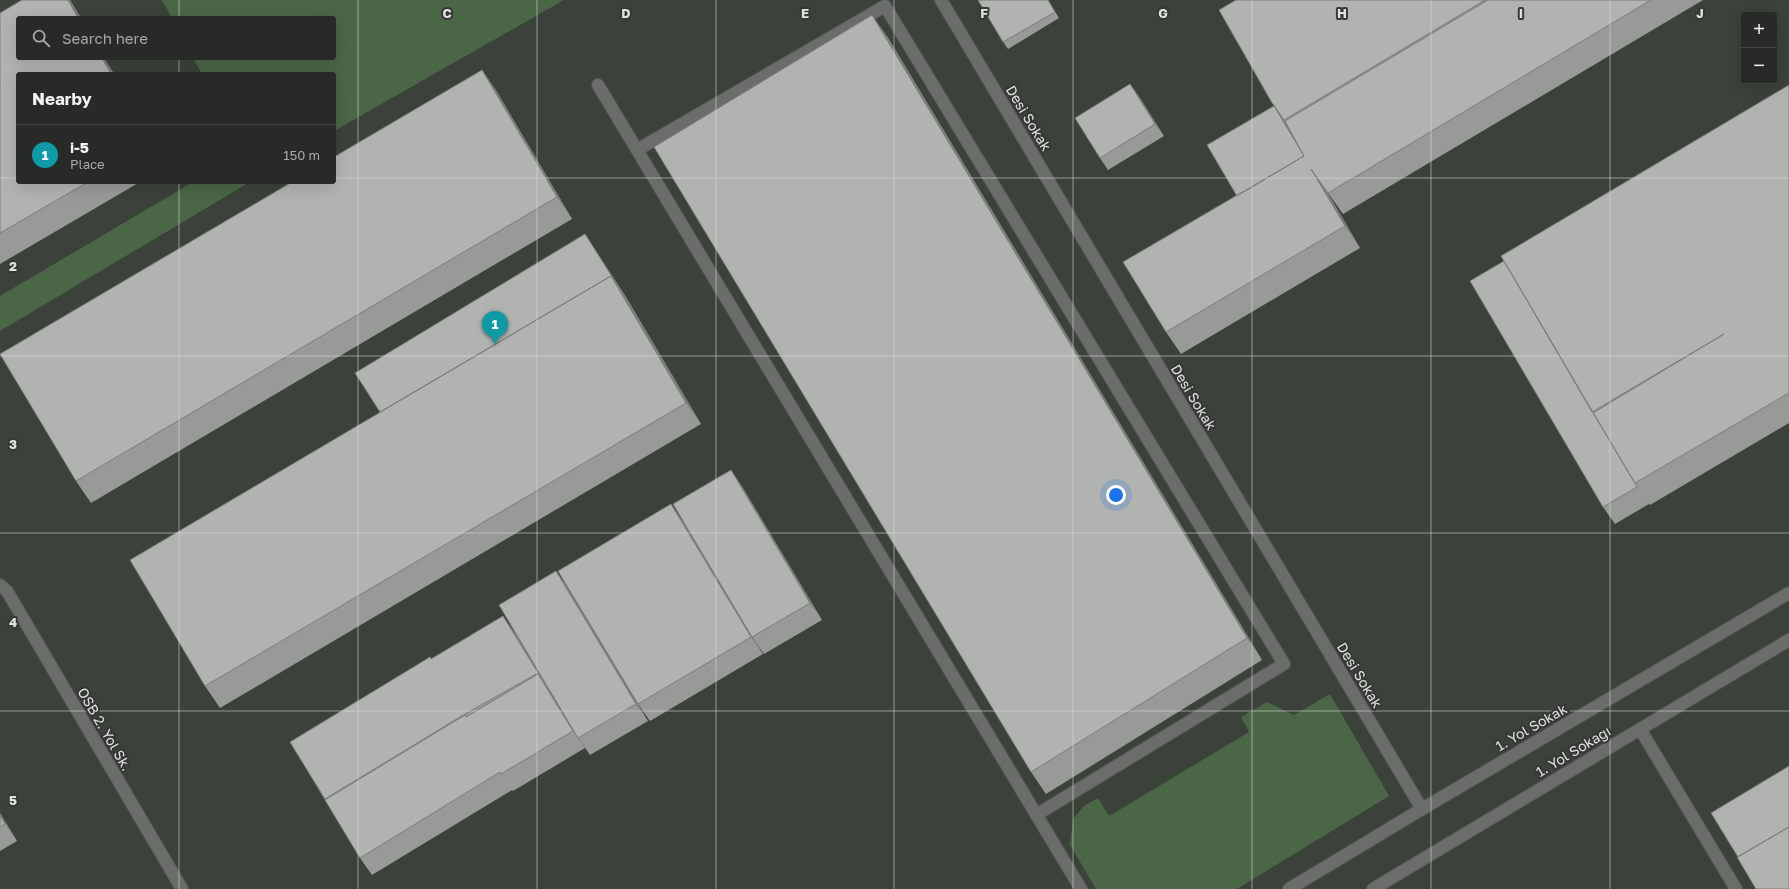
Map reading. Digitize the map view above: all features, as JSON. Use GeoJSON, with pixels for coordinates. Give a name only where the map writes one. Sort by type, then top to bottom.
{"type":"FeatureCollection","features":[{"type":"Feature","properties":{"kind":"street","name":"Desi Sokak"},"geometry":{"type":"LineString","coordinates":[[941,0],[1422,809]]}},
{"type":"Feature","properties":{"kind":"street"},"geometry":{"type":"LineString","coordinates":[[637,150],[885,6],[1284,664],[1036,814]]}},
{"type":"Feature","properties":{"kind":"street"},"geometry":{"type":"LineString","coordinates":[[598,85],[1080,889]]}},
{"type":"Feature","properties":{"kind":"street","name":"OSB 2. Yol Sk."},"geometry":{"type":"LineString","coordinates":[[0,585],[7,591],[182,889]]}},
{"type":"Feature","properties":{"kind":"street","name":"1. Yol Sokak"},"geometry":{"type":"LineString","coordinates":[[1289,889],[1789,593]]}},
{"type":"Feature","properties":{"kind":"street","name":"1. Yol Sokağı"},"geometry":{"type":"LineString","coordinates":[[1373,889],[1789,640]]}},
{"type":"Feature","properties":{"kind":"street"},"geometry":{"type":"LineString","coordinates":[[1640,729],[1736,889]]}},
{"type":"Feature","properties":{"kind":"shaded area"},"geometry":{"type":"Polygon","coordinates":[[[0,0],[1789,0],[1789,889],[0,889],[0,0]]]}},
{"type":"Feature","properties":{"kind":"green space"},"geometry":{"type":"Polygon","coordinates":[[[162,0],[564,0],[336,130],[336,72],[201,72],[194,60],[336,60],[336,16],[171,16],[162,0]]]}},
{"type":"Feature","properties":{"kind":"green space"},"geometry":{"type":"Polygon","coordinates":[[[190,184],[247,184],[0,331],[0,296],[190,184]]]}},
{"type":"Feature","properties":{"kind":"green space"},"geometry":{"type":"Polygon","coordinates":[[[1330,694],[1389,796],[1237,889],[1096,889],[1070,845],[1073,819],[1084,806],[1098,798],[1109,816],[1249,732],[1241,717],[1267,702],[1294,715],[1330,694]]]}},
{"type":"Feature","properties":{"kind":"building"},"geometry":{"type":"Polygon","coordinates":[[[22,0],[68,0],[77,16],[16,16],[16,60],[103,60],[110,72],[16,72],[16,184],[85,184],[0,233],[0,13],[22,0]]]}},
{"type":"Feature","properties":{"kind":"building"},"geometry":{"type":"Polygon","coordinates":[[[978,0],[1048,0],[1055,12],[1003,42],[978,0]]]}},
{"type":"Feature","properties":{"kind":"building"},"geometry":{"type":"Polygon","coordinates":[[[1236,0],[1485,0],[1284,120],[1271,101],[1219,10],[1236,0]]]}},
{"type":"Feature","properties":{"kind":"building"},"geometry":{"type":"Polygon","coordinates":[[[1488,0],[1651,0],[1328,193],[1311,169],[1345,226],[1166,332],[1123,262],[1304,156],[1285,121],[1488,0]]]}},
{"type":"Feature","properties":{"kind":"building"},"geometry":{"type":"Polygon","coordinates":[[[872,15],[1247,638],[1031,772],[654,147],[872,15]]]}},
{"type":"Feature","properties":{"kind":"building"},"geometry":{"type":"Polygon","coordinates":[[[482,70],[557,197],[76,481],[0,354],[289,184],[336,184],[336,156],[482,70]]]}},
{"type":"Feature","properties":{"kind":"building"},"geometry":{"type":"Polygon","coordinates":[[[1130,84],[1155,124],[1100,158],[1075,118],[1130,84]]]}},
{"type":"Feature","properties":{"kind":"building"},"geometry":{"type":"Polygon","coordinates":[[[1789,85],[1789,393],[1635,483],[1593,413],[1724,334],[1592,412],[1501,256],[1789,85]]]}},
{"type":"Feature","properties":{"kind":"building"},"geometry":{"type":"Polygon","coordinates":[[[1274,106],[1304,156],[1237,196],[1207,145],[1274,106]]]}},
{"type":"Feature","properties":{"kind":"building"},"geometry":{"type":"Polygon","coordinates":[[[585,234],[614,280],[611,276],[380,412],[355,373],[585,234]]]}},
{"type":"Feature","properties":{"kind":"building"},"geometry":{"type":"Polygon","coordinates":[[[1504,261],[1637,487],[1603,507],[1470,281],[1504,261]]]}},
{"type":"Feature","properties":{"kind":"building"},"geometry":{"type":"Polygon","coordinates":[[[611,276],[686,403],[205,686],[130,560],[611,276]]]}},
{"type":"Feature","properties":{"kind":"building"},"geometry":{"type":"Polygon","coordinates":[[[731,470],[810,603],[752,637],[673,504],[731,470]]]}},
{"type":"Feature","properties":{"kind":"building"},"geometry":{"type":"Polygon","coordinates":[[[671,504],[751,637],[638,704],[558,571],[671,504]]]}},
{"type":"Feature","properties":{"kind":"building"},"geometry":{"type":"Polygon","coordinates":[[[556,571],[636,704],[578,738],[499,605],[556,571]]]}},
{"type":"Feature","properties":{"kind":"building"},"geometry":{"type":"Polygon","coordinates":[[[503,616],[538,673],[465,714],[325,799],[290,742],[430,657],[431,659],[503,616]]]}},
{"type":"Feature","properties":{"kind":"building"},"geometry":{"type":"Polygon","coordinates":[[[538,674],[573,731],[501,774],[500,772],[360,858],[325,800],[465,715],[466,717],[538,674]]]}},
{"type":"Feature","properties":{"kind":"building"},"geometry":{"type":"Polygon","coordinates":[[[1789,766],[1789,827],[1738,857],[1711,813],[1789,766]]]}},
{"type":"Feature","properties":{"kind":"building"},"geometry":{"type":"Polygon","coordinates":[[[0,816],[5,824],[0,827],[0,816]]]}},
{"type":"Feature","properties":{"kind":"building"},"geometry":{"type":"Polygon","coordinates":[[[1789,827],[1789,889],[1756,889],[1737,857],[1789,827]]]}},
{"type":"Feature","properties":{"kind":"place","name":"i-5"},"geometry":{"type":"Point","coordinates":[495,344]}}]}
